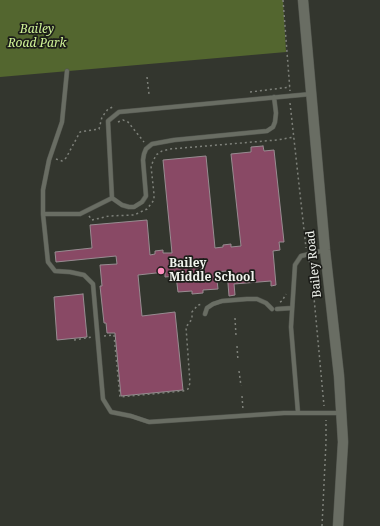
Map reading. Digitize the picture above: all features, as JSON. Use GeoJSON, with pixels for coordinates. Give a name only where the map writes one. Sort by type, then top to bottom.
{"type":"FeatureCollection","features":[{"type":"Feature","properties":{"kind":"street","name":"Bailey Road"},"geometry":{"type":"LineString","coordinates":[[303,0],[325,250],[339,376],[343,442],[338,526]]}},
{"type":"Feature","properties":{"kind":"lane"},"geometry":{"type":"LineString","coordinates":[[67,71],[62,122],[49,160],[43,190],[43,214],[48,262],[55,271],[84,275],[93,284],[103,398],[111,412],[150,422],[298,413],[341,413]]}},
{"type":"Feature","properties":{"kind":"lane"},"geometry":{"type":"LineString","coordinates":[[112,198],[108,121],[119,112],[311,94]]}},
{"type":"Feature","properties":{"kind":"lane"},"geometry":{"type":"LineString","coordinates":[[112,198],[122,205],[129,207],[134,207],[142,202],[146,196],[143,160],[144,154],[148,147],[152,144],[174,140],[267,131],[273,127],[275,122],[276,113],[274,97]]}},
{"type":"Feature","properties":{"kind":"lane"},"geometry":{"type":"LineString","coordinates":[[43,214],[80,214],[112,198]]}},
{"type":"Feature","properties":{"kind":"lane"},"geometry":{"type":"LineString","coordinates":[[298,413],[291,326],[295,265],[301,256],[325,250]]}},
{"type":"Feature","properties":{"kind":"lane"},"geometry":{"type":"LineString","coordinates":[[205,314],[207,308],[213,304],[222,301],[247,299],[257,299],[275,309],[292,308]]}},
{"type":"Feature","properties":{"kind":"path"},"geometry":{"type":"LineString","coordinates":[[283,0],[290,87]]}},
{"type":"Feature","properties":{"kind":"path"},"geometry":{"type":"LineString","coordinates":[[148,77],[149,94]]}},
{"type":"Feature","properties":{"kind":"path"},"geometry":{"type":"LineString","coordinates":[[291,107],[305,244],[301,249]]}},
{"type":"Feature","properties":{"kind":"path"},"geometry":{"type":"LineString","coordinates":[[115,124],[123,120],[128,122],[138,136],[156,155]]}},
{"type":"Feature","properties":{"kind":"path"},"geometry":{"type":"LineString","coordinates":[[85,211],[92,220],[109,216],[134,215],[147,209],[154,200],[151,166],[156,155],[162,151],[294,137]]}},
{"type":"Feature","properties":{"kind":"path"},"geometry":{"type":"LineString","coordinates":[[309,260],[311,265],[324,407]]}},
{"type":"Feature","properties":{"kind":"path"},"geometry":{"type":"LineString","coordinates":[[276,302],[282,301],[286,294]]}},
{"type":"Feature","properties":{"kind":"path"},"geometry":{"type":"LineString","coordinates":[[74,340],[114,335],[120,397],[183,391],[188,389],[190,383],[186,327],[192,319],[192,312],[198,305],[205,304]]}},
{"type":"Feature","properties":{"kind":"path"},"geometry":{"type":"LineString","coordinates":[[234,318],[236,336]]}},
{"type":"Feature","properties":{"kind":"path"},"geometry":{"type":"LineString","coordinates":[[237,346],[238,361]]}},
{"type":"Feature","properties":{"kind":"path"},"geometry":{"type":"LineString","coordinates":[[239,370],[241,386]]}},
{"type":"Feature","properties":{"kind":"path"},"geometry":{"type":"LineString","coordinates":[[242,396],[243,412]]}},
{"type":"Feature","properties":{"kind":"path"},"geometry":{"type":"LineString","coordinates":[[322,526],[326,424]]}},
{"type":"Feature","properties":{"kind":"green space","name":"Bailey Road Park"},"geometry":{"type":"Polygon","coordinates":[[[0,0],[283,0],[286,52],[0,77],[0,0]]]}},
{"type":"Feature","properties":{"kind":"building","name":"Bailey Middle School"},"geometry":{"type":"Polygon","coordinates":[[[263,146],[264,151],[274,150],[284,242],[279,242],[280,250],[273,251],[276,285],[271,286],[271,281],[234,284],[235,295],[229,296],[227,271],[216,272],[218,289],[203,290],[203,293],[192,294],[192,291],[178,292],[176,276],[165,277],[165,272],[138,275],[142,316],[175,312],[183,390],[121,396],[115,333],[107,333],[106,323],[104,323],[100,286],[102,286],[100,265],[117,264],[116,256],[56,262],[55,252],[92,248],[90,225],[147,220],[150,255],[155,254],[155,251],[163,250],[163,253],[172,253],[163,160],[206,156],[215,248],[231,244],[231,247],[241,246],[231,154],[251,152],[251,147],[263,146]]]}},
{"type":"Feature","properties":{"kind":"building"},"geometry":{"type":"Polygon","coordinates":[[[83,294],[87,337],[57,340],[54,297],[83,294]]]}},
{"type":"Feature","properties":{"kind":"place","name":"Bailey Middle School"},"geometry":{"type":"Point","coordinates":[161,271]}}]}
